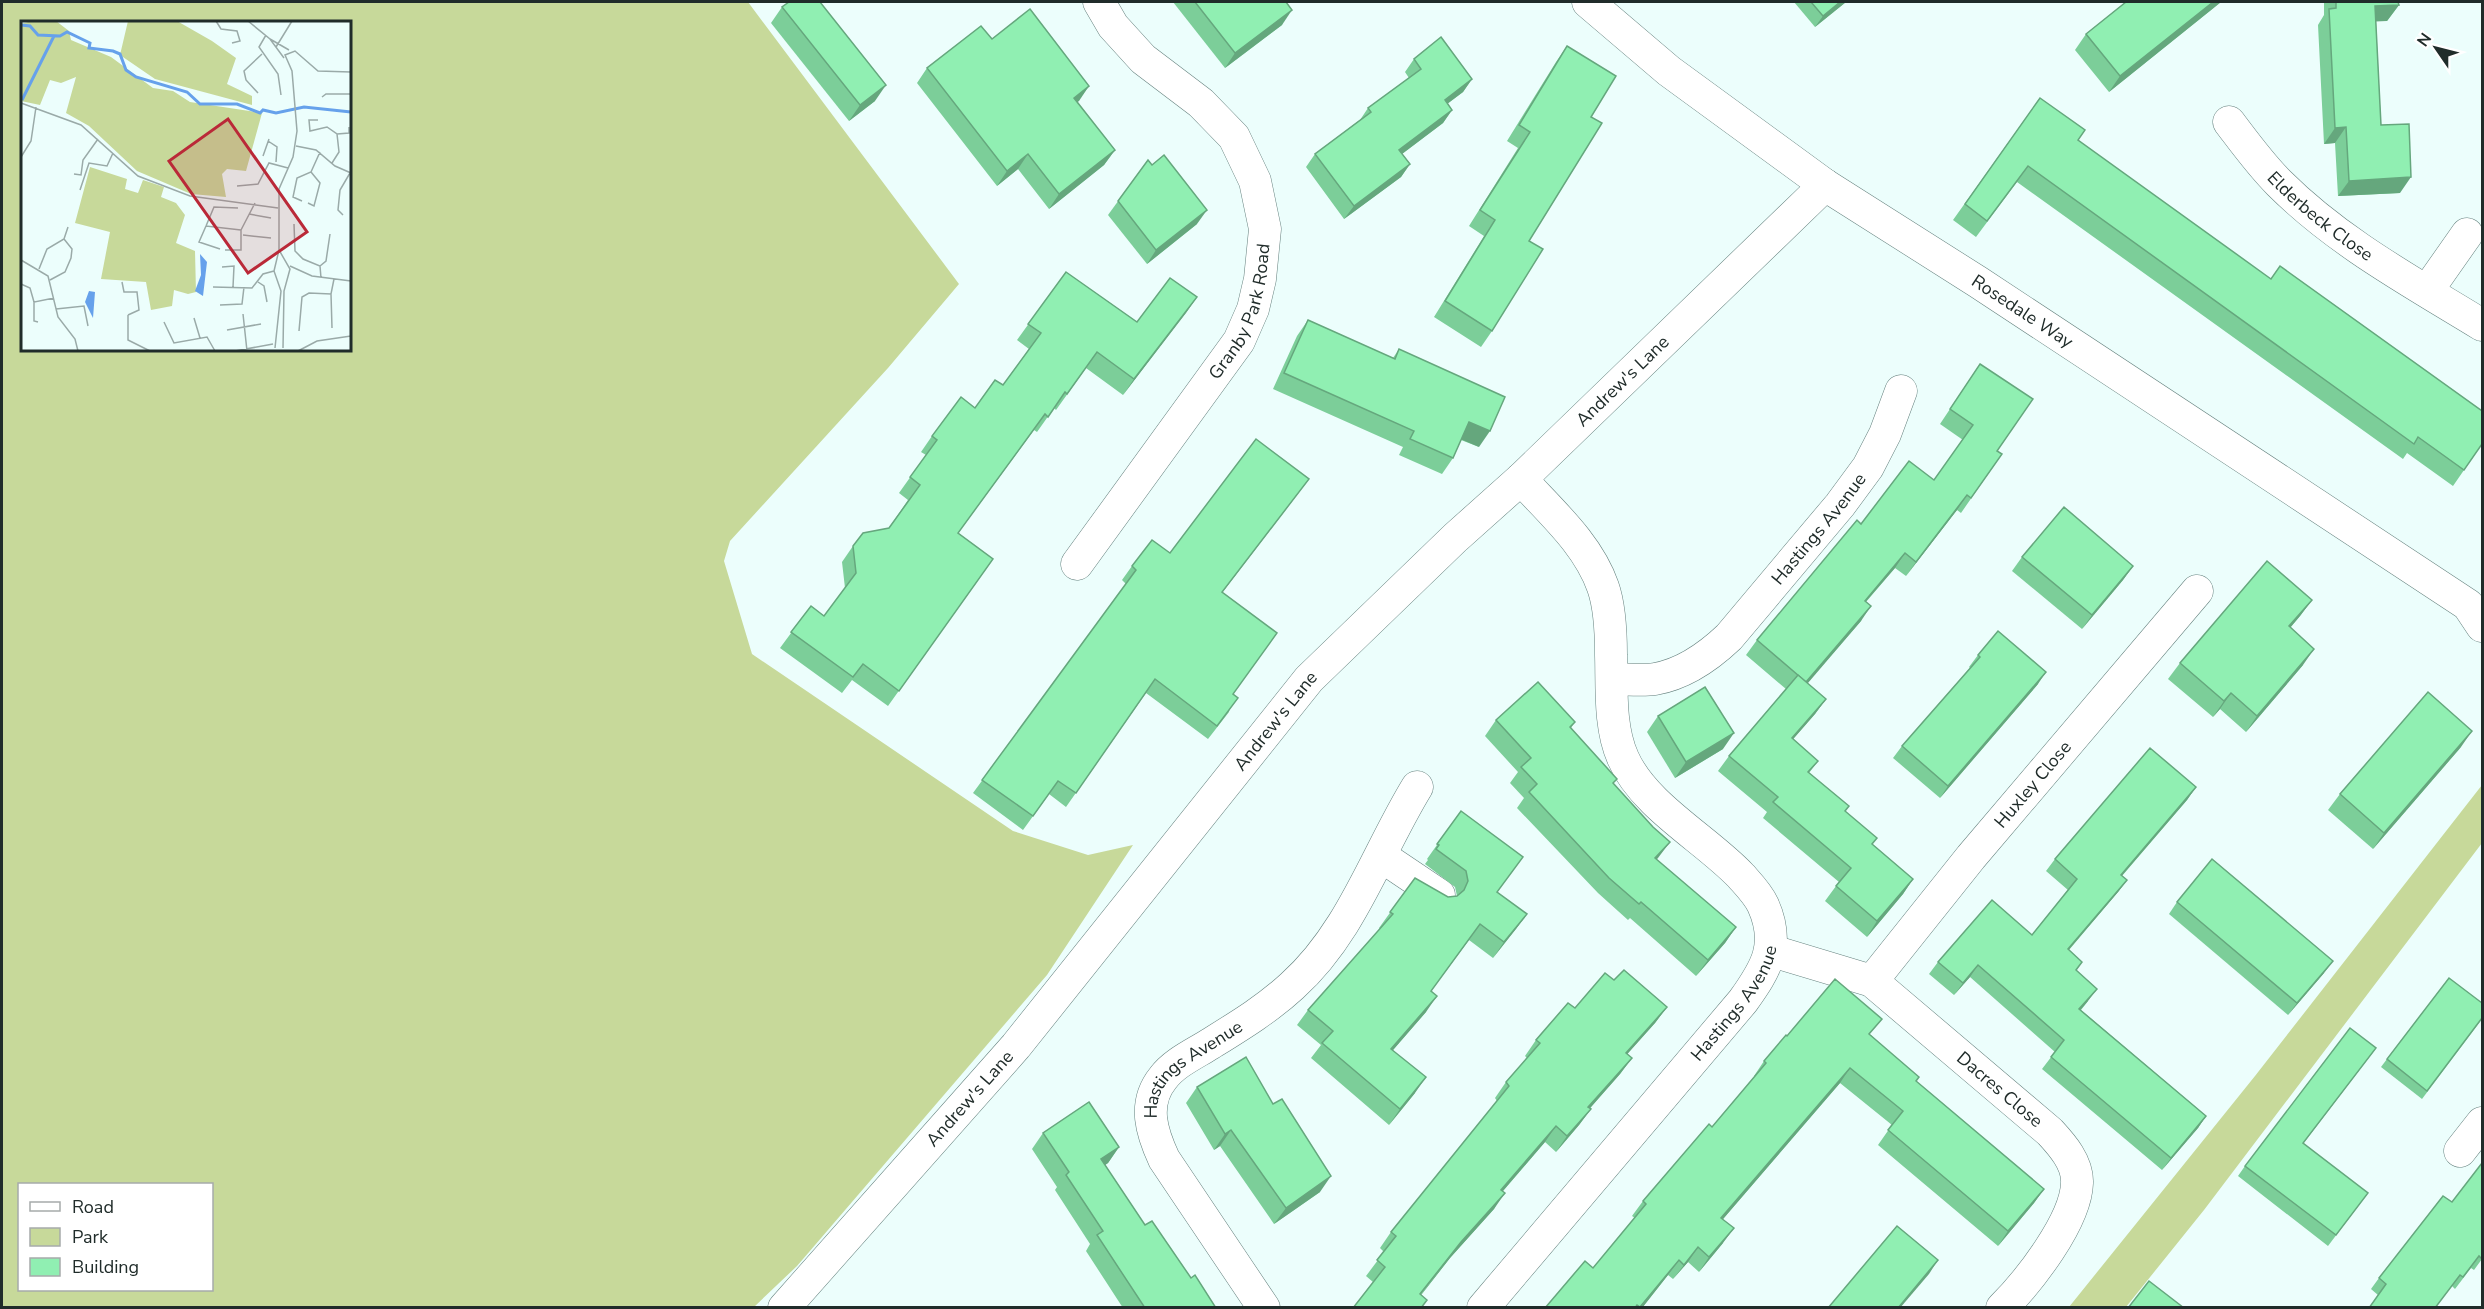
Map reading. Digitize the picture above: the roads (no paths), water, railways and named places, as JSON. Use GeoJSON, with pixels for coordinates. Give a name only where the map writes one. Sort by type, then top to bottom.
{"type":"FeatureCollection","features":[{"type":"Feature","properties":{"kind":"street","name":"Granby Park Road"},"geometry":{"type":"LineString","coordinates":[[1077,564],[1239,341],[1253,309],[1260,279],[1265,229],[1255,181],[1234,137],[1201,103],[1143,59],[1113,26],[1099,2]]}},
{"type":"Feature","properties":{"kind":"street","name":"Rosedale Way"},"geometry":{"type":"LineString","coordinates":[[1588,2],[1670,70],[1825,185],[1988,289],[2478,613]]}},
{"type":"Feature","properties":{"kind":"street","name":"Elderbeck Close"},"geometry":{"type":"LineString","coordinates":[[2229,122],[2258,161],[2308,211],[2342,238],[2482,325]]}},
{"type":"Feature","properties":{"kind":"street","name":"Andrew's Lane"},"geometry":{"type":"LineString","coordinates":[[784,1308],[1016,1046],[1309,679],[1455,538],[1521,480],[1825,185]]}},
{"type":"Feature","properties":{"kind":"street"},"geometry":{"type":"LineString","coordinates":[[2427,291],[2467,234]]}},
{"type":"Feature","properties":{"kind":"street","name":"Hastings Avenue"},"geometry":{"type":"LineString","coordinates":[[1612,679],[1653,679],[1674,674],[1712,653],[1729,637],[1840,505],[1868,467],[1885,434],[1901,391]]}},
{"type":"Feature","properties":{"kind":"street","name":"Hastings Avenue"},"geometry":{"type":"LineString","coordinates":[[1483,1308],[1743,1001],[1760,977],[1772,951],[1763,905],[1753,889],[1731,866],[1654,799],[1623,759],[1616,734],[1611,642],[1604,589],[1591,561],[1572,534],[1521,480]]}},
{"type":"Feature","properties":{"kind":"street","name":"Huxley Close"},"geometry":{"type":"LineString","coordinates":[[1872,981],[1979,849],[2197,591]]}},
{"type":"Feature","properties":{"kind":"street","name":"Hastings Avenue"},"geometry":{"type":"LineString","coordinates":[[1264,1308],[1164,1159],[1153,1136],[1150,1114],[1154,1093],[1163,1078],[1178,1064],[1260,1012],[1293,985],[1320,956],[1342,927],[1417,787]]}},
{"type":"Feature","properties":{"kind":"street"},"geometry":{"type":"LineString","coordinates":[[1381,856],[1439,895]]}},
{"type":"Feature","properties":{"kind":"street","name":"Dacres Close"},"geometry":{"type":"LineString","coordinates":[[1772,951],[1872,981],[2050,1132],[2065,1148],[2074,1166],[2078,1182],[2073,1203],[2063,1228],[2040,1263],[2002,1308]]}},
{"type":"Feature","properties":{"kind":"street"},"geometry":{"type":"LineString","coordinates":[[2460,1151],[2482,1123]]}}]}
